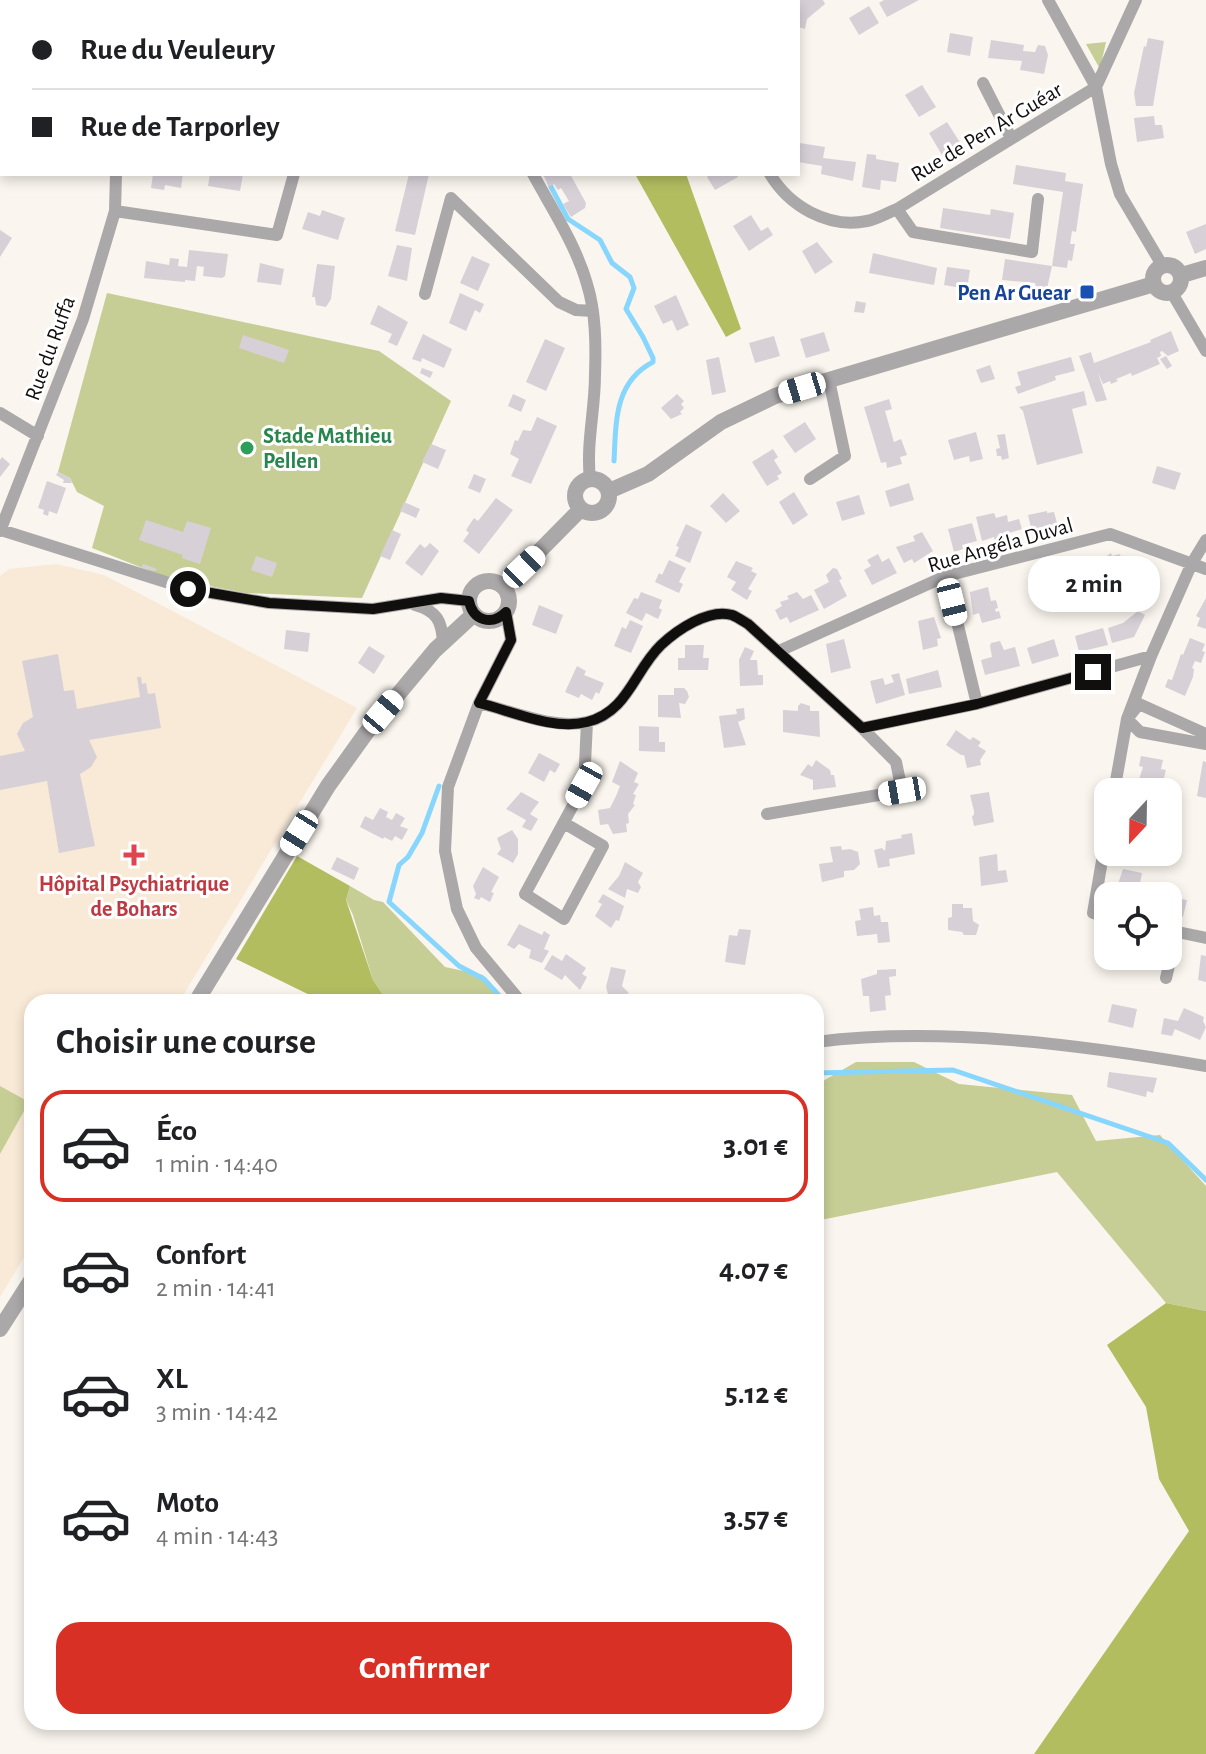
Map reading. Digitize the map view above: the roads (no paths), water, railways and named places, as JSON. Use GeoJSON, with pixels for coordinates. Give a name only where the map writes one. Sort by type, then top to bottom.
{"type":"FeatureCollection","features":[{"type":"Feature","properties":{"kind":"street","name":"Rue de Pen Ar Guéar"},"geometry":{"type":"LineString","coordinates":[[1048,0],[1096,87],[1120,194],[1162,265]]}},
{"type":"Feature","properties":{"kind":"street","name":"Rue de Pen Ar Guéar"},"geometry":{"type":"LineString","coordinates":[[771,176],[780,191],[803,209],[834,221],[867,221],[897,209],[1096,87],[1136,0]]}},
{"type":"Feature","properties":{"kind":"street"},"geometry":{"type":"LineString","coordinates":[[983,83],[1011,138]]}},
{"type":"Feature","properties":{"kind":"street","name":"Rue du Ruffa"},"geometry":{"type":"LineString","coordinates":[[0,531],[83,319],[115,211],[116,176]]}},
{"type":"Feature","properties":{"kind":"street"},"geometry":{"type":"LineString","coordinates":[[115,211],[277,235],[293,176]]}},
{"type":"Feature","properties":{"kind":"street"},"geometry":{"type":"LineString","coordinates":[[534,176],[571,245],[587,283],[593,311],[596,378],[588,453],[590,479]]}},
{"type":"Feature","properties":{"kind":"street"},"geometry":{"type":"LineString","coordinates":[[425,294],[451,198],[559,302],[576,310],[593,311]]}},
{"type":"Feature","properties":{"kind":"street","name":"Rue de Pen Ar Guéar"},"geometry":{"type":"LineString","coordinates":[[897,209],[913,232],[1032,252],[1038,199]]}},
{"type":"Feature","properties":{"kind":"street"},"geometry":{"type":"LineString","coordinates":[[1162,265],[1174,266],[1182,275],[1180,286],[1172,293],[1161,292],[1154,284],[1154,273],[1162,265]]}},
{"type":"Feature","properties":{"kind":"street"},"geometry":{"type":"LineString","coordinates":[[1182,275],[1206,268]]}},
{"type":"Feature","properties":{"kind":"street"},"geometry":{"type":"LineString","coordinates":[[609,491],[648,474],[721,422],[775,396],[1154,284]]}},
{"type":"Feature","properties":{"kind":"street"},"geometry":{"type":"LineString","coordinates":[[1172,293],[1206,351]]}},
{"type":"Feature","properties":{"kind":"street"},"geometry":{"type":"LineString","coordinates":[[810,479],[845,456],[829,380]]}},
{"type":"Feature","properties":{"kind":"street"},"geometry":{"type":"LineString","coordinates":[[0,413],[38,436]]}},
{"type":"Feature","properties":{"kind":"street"},"geometry":{"type":"LineString","coordinates":[[590,479],[598,480],[609,491],[605,508],[598,512],[589,513],[581,509],[576,501],[576,491],[581,483],[590,479]]}},
{"type":"Feature","properties":{"kind":"street"},"geometry":{"type":"LineString","coordinates":[[504,587],[581,509]]}},
{"type":"Feature","properties":{"kind":"street"},"geometry":{"type":"LineString","coordinates":[[0,531],[188,589],[269,603],[373,609],[441,598],[471,607],[484,620],[491,621],[506,612]]}},
{"type":"Feature","properties":{"kind":"street","name":"Rue Angéla Duval"},"geometry":{"type":"LineString","coordinates":[[779,651],[946,576],[1110,534],[1206,569]]}},
{"type":"Feature","properties":{"kind":"street"},"geometry":{"type":"LineString","coordinates":[[1116,778],[1127,719],[1192,563],[1206,540]]}},
{"type":"Feature","properties":{"kind":"street"},"geometry":{"type":"LineString","coordinates":[[946,576],[977,704]]}},
{"type":"Feature","properties":{"kind":"street"},"geometry":{"type":"LineString","coordinates":[[201,994],[328,786],[366,733],[471,607],[471,593],[482,582],[490,580],[504,587],[510,599],[506,612],[511,640],[479,703],[448,787],[445,851],[457,909],[476,948],[514,994]]}},
{"type":"Feature","properties":{"kind":"street"},"geometry":{"type":"LineString","coordinates":[[412,604],[437,615],[442,625],[443,643]]}},
{"type":"Feature","properties":{"kind":"street"},"geometry":{"type":"LineString","coordinates":[[479,703],[554,723],[587,722],[621,703],[660,646],[700,619],[731,615],[748,624],[779,651],[896,762],[902,791],[767,814]]}},
{"type":"Feature","properties":{"kind":"street"},"geometry":{"type":"LineString","coordinates":[[862,728],[977,704],[1151,656]]}},
{"type":"Feature","properties":{"kind":"street"},"geometry":{"type":"LineString","coordinates":[[1127,719],[1139,704],[1206,734]]}},
{"type":"Feature","properties":{"kind":"street"},"geometry":{"type":"LineString","coordinates":[[1127,719],[1140,732],[1206,744]]}},
{"type":"Feature","properties":{"kind":"street"},"geometry":{"type":"LineString","coordinates":[[564,823],[603,846],[564,919],[525,894],[584,785],[587,722]]}},
{"type":"Feature","properties":{"kind":"street"},"geometry":{"type":"LineString","coordinates":[[1182,933],[1206,938]]}},
{"type":"Feature","properties":{"kind":"street"},"geometry":{"type":"LineString","coordinates":[[1166,978],[1167,970]]}},
{"type":"Feature","properties":{"kind":"street"},"geometry":{"type":"LineString","coordinates":[[824,1041],[924,1035],[1146,1056],[1206,1066]]}},
{"type":"Feature","properties":{"kind":"street"},"geometry":{"type":"LineString","coordinates":[[0,1329],[24,1292]]}},
{"type":"Feature","properties":{"kind":"waterway"},"geometry":{"type":"LineString","coordinates":[[548,176],[568,219],[600,240],[612,263],[630,277],[634,288],[626,309],[653,358],[653,362],[640,370],[624,392],[617,418],[614,461]]}},
{"type":"Feature","properties":{"kind":"waterway"},"geometry":{"type":"LineString","coordinates":[[439,786],[422,833],[408,857],[399,865],[389,902],[459,966],[484,979],[498,994]]}},
{"type":"Feature","properties":{"kind":"waterway"},"geometry":{"type":"LineString","coordinates":[[824,1073],[953,1070],[1168,1143],[1206,1180]]}},
{"type":"Feature","properties":{"kind":"place","name":"Pen Ar Guear"},"geometry":{"type":"Point","coordinates":[1087,292]}},
{"type":"Feature","properties":{"kind":"place","name":"Stade Mathieu Pellen"},"geometry":{"type":"Point","coordinates":[247,448]}},
{"type":"Feature","properties":{"kind":"place","name":"Hôpital Psychiatrique de Bohars"},"geometry":{"type":"Point","coordinates":[134,855]}}]}
